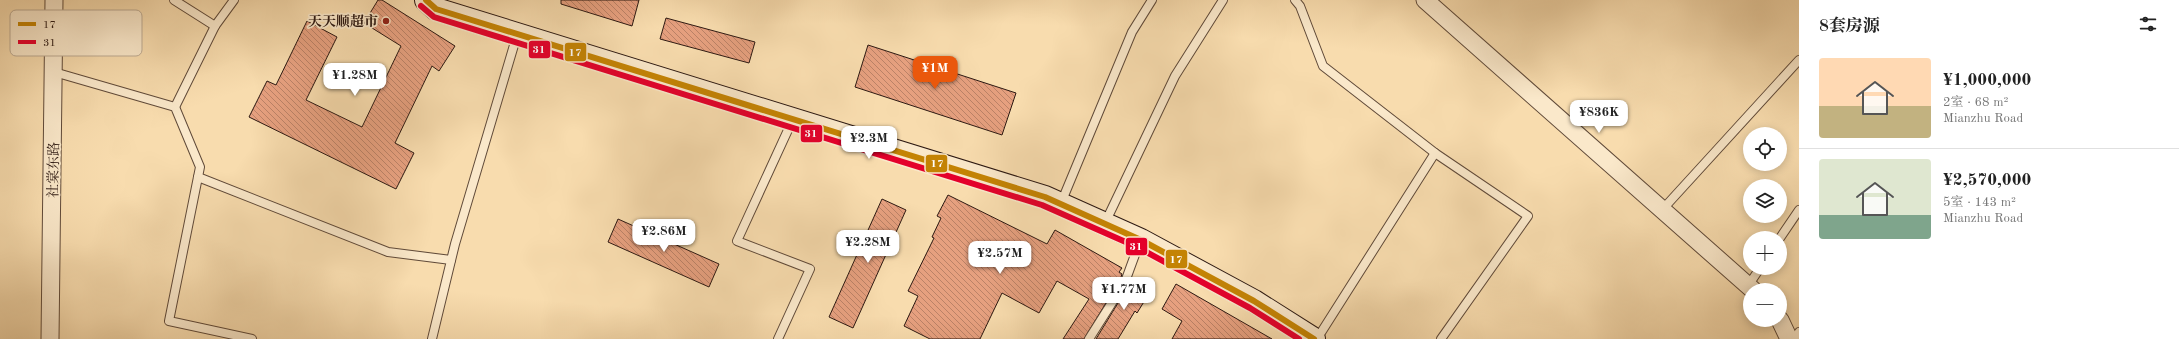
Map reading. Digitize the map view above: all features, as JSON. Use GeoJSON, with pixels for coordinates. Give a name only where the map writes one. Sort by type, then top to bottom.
{"type":"FeatureCollection","features":[{"type":"Feature","properties":{"kind":"street"},"geometry":{"type":"LineString","coordinates":[[426,0],[436,9],[1045,197],[1141,240],[1254,300],[1316,339]]}},
{"type":"Feature","properties":{"kind":"street"},"geometry":{"type":"LineString","coordinates":[[1425,0],[1745,283]]}},
{"type":"Feature","properties":{"kind":"street","name":"社棠东路"},"geometry":{"type":"LineString","coordinates":[[50,339],[54,56]]}},
{"type":"Feature","properties":{"kind":"street"},"geometry":{"type":"LineString","coordinates":[[1783,327],[1789,339]]}},
{"type":"Feature","properties":{"kind":"lane"},"geometry":{"type":"LineString","coordinates":[[174,0],[215,26]]}},
{"type":"Feature","properties":{"kind":"lane"},"geometry":{"type":"LineString","coordinates":[[234,0],[215,26],[175,107],[200,167],[169,321],[252,339]]}},
{"type":"Feature","properties":{"kind":"lane"},"geometry":{"type":"LineString","coordinates":[[1060,204],[1132,32],[1152,0]]}},
{"type":"Feature","properties":{"kind":"lane"},"geometry":{"type":"LineString","coordinates":[[1104,223],[1175,76],[1223,0]]}},
{"type":"Feature","properties":{"kind":"lane"},"geometry":{"type":"LineString","coordinates":[[1295,0],[1300,6],[1323,66],[1435,153],[1528,216],[1441,339]]}},
{"type":"Feature","properties":{"kind":"lane"},"geometry":{"type":"LineString","coordinates":[[432,339],[451,260],[517,34]]}},
{"type":"Feature","properties":{"kind":"lane"},"geometry":{"type":"LineString","coordinates":[[1662,210],[1799,60]]}},
{"type":"Feature","properties":{"kind":"lane"},"geometry":{"type":"LineString","coordinates":[[54,72],[175,107]]}},
{"type":"Feature","properties":{"kind":"lane"},"geometry":{"type":"LineString","coordinates":[[778,339],[810,269],[737,241],[793,119]]}},
{"type":"Feature","properties":{"kind":"lane"},"geometry":{"type":"LineString","coordinates":[[1316,339],[1435,153]]}},
{"type":"Feature","properties":{"kind":"lane"},"geometry":{"type":"LineString","coordinates":[[198,177],[388,252],[451,260]]}},
{"type":"Feature","properties":{"kind":"lane"},"geometry":{"type":"LineString","coordinates":[[1785,231],[1799,210]]}},
{"type":"Feature","properties":{"kind":"lane"},"geometry":{"type":"LineString","coordinates":[[1089,339],[1125,282],[1141,240]]}},
{"type":"Feature","properties":{"kind":"lane"},"geometry":{"type":"LineString","coordinates":[[1794,339],[1799,332]]}},
{"type":"Feature","properties":{"kind":"building"},"geometry":{"type":"Polygon","coordinates":[[[378,0],[382,0],[455,46],[439,71],[432,66],[395,143],[414,153],[396,189],[249,117],[267,81],[276,85],[307,21],[337,37],[306,100],[362,127],[401,46],[364,23],[378,0]]]}},
{"type":"Feature","properties":{"kind":"building"},"geometry":{"type":"Polygon","coordinates":[[[561,0],[639,0],[632,26],[561,4],[561,0]]]}},
{"type":"Feature","properties":{"kind":"building"},"geometry":{"type":"Polygon","coordinates":[[[666,18],[755,42],[749,63],[660,39],[666,18]]]}},
{"type":"Feature","properties":{"kind":"building"},"geometry":{"type":"Polygon","coordinates":[[[868,45],[1016,93],[1002,135],[855,87],[868,45]]]}},
{"type":"Feature","properties":{"kind":"building"},"geometry":{"type":"Polygon","coordinates":[[[948,195],[1047,244],[1055,230],[1122,268],[1119,272],[1122,274],[1120,280],[1084,339],[1063,339],[1089,299],[1057,281],[1039,313],[1002,293],[980,339],[930,339],[904,326],[918,296],[908,291],[934,238],[932,237],[941,218],[937,216],[948,195]]]}},
{"type":"Feature","properties":{"kind":"building"},"geometry":{"type":"Polygon","coordinates":[[[882,199],[906,210],[853,328],[829,317],[882,199]]]}},
{"type":"Feature","properties":{"kind":"building"},"geometry":{"type":"Polygon","coordinates":[[[618,219],[719,264],[709,287],[608,242],[618,219]]]}},
{"type":"Feature","properties":{"kind":"building"},"geometry":{"type":"Polygon","coordinates":[[[1132,280],[1150,292],[1137,313],[1135,311],[1118,339],[1096,339],[1132,280]]]}},
{"type":"Feature","properties":{"kind":"building"},"geometry":{"type":"Polygon","coordinates":[[[1176,284],[1272,339],[1172,339],[1182,321],[1162,309],[1176,284]]]}},
{"type":"Feature","properties":{"kind":"transit line","name":"17"},"geometry":{"type":"LineString","coordinates":[[426,0],[436,9],[1045,197],[1141,240],[1254,301],[1314,339]]}},
{"type":"Feature","properties":{"kind":"transit line","name":"31"},"geometry":{"type":"LineString","coordinates":[[421,6],[434,17],[1042,205],[1137,247],[1250,308],[1299,339]]}},
{"type":"Feature","properties":{"kind":"place","name":"天天顺超市"},"geometry":{"type":"Point","coordinates":[386,21]}}]}
